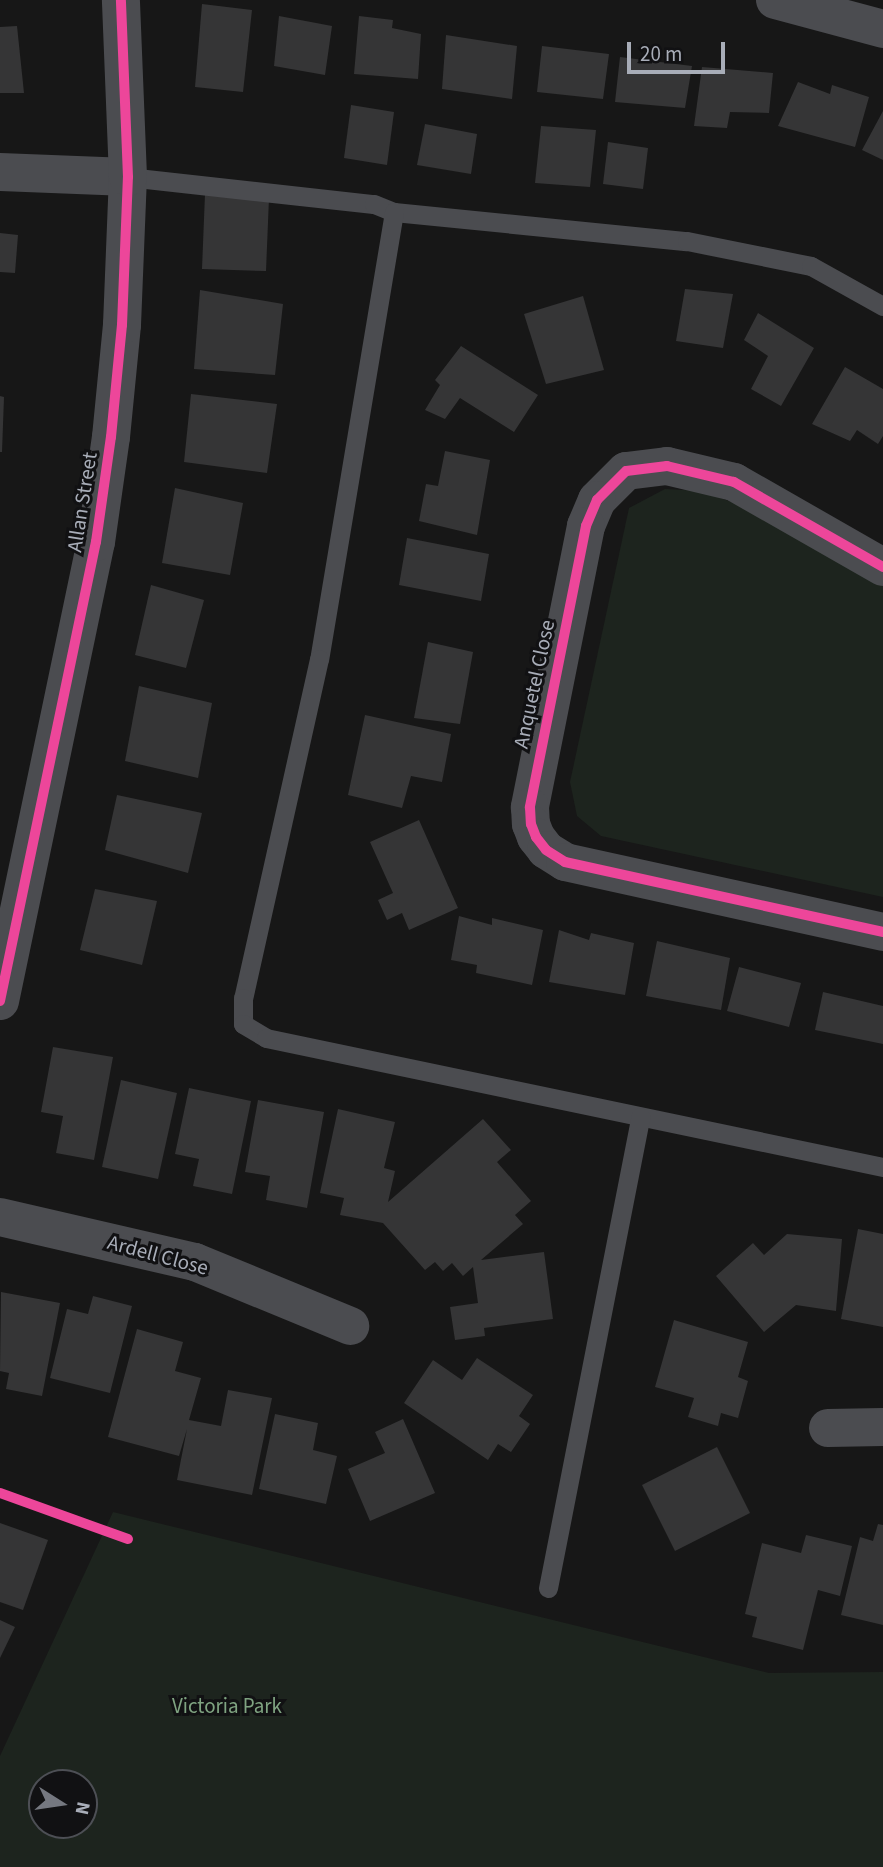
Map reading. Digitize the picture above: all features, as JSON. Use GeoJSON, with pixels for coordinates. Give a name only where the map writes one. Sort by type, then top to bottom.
{"type":"FeatureCollection","features":[{"type":"Feature","properties":{"kind":"street","name":"Allan Street"},"geometry":{"type":"LineString","coordinates":[[1,990],[98,529],[111,437],[121,337],[128,177],[121,0]]}},
{"type":"Feature","properties":{"kind":"street"},"geometry":{"type":"LineString","coordinates":[[775,0],[883,29]]}},
{"type":"Feature","properties":{"kind":"street"},"geometry":{"type":"LineString","coordinates":[[0,172],[128,177]]}},
{"type":"Feature","properties":{"kind":"street","name":"Anquetel Close"},"geometry":{"type":"LineString","coordinates":[[883,567],[734,482],[667,466],[626,471],[597,500],[586,526],[530,807],[531,824],[536,837],[546,850],[565,862],[883,932]]}},
{"type":"Feature","properties":{"kind":"street","name":"Ardell Close"},"geometry":{"type":"LineString","coordinates":[[0,1217],[195,1262],[350,1326]]}},
{"type":"Feature","properties":{"kind":"street"},"geometry":{"type":"LineString","coordinates":[[828,1428],[883,1427]]}},
{"type":"Feature","properties":{"kind":"lane"},"geometry":{"type":"LineString","coordinates":[[128,177],[374,204],[394,212],[687,241],[811,266],[883,306]]}},
{"type":"Feature","properties":{"kind":"lane"},"geometry":{"type":"LineString","coordinates":[[394,212],[319,659],[243,998],[243,1024],[266,1038],[883,1167]]}},
{"type":"Feature","properties":{"kind":"lane"},"geometry":{"type":"LineString","coordinates":[[548,1588],[640,1117]]}},
{"type":"Feature","properties":{"kind":"green space"},"geometry":{"type":"Polygon","coordinates":[[[665,489],[702,491],[750,509],[883,584],[883,897],[601,836],[577,816],[570,782],[629,508],[665,489]]]}},
{"type":"Feature","properties":{"kind":"green space","name":"Victoria Park"},"geometry":{"type":"Polygon","coordinates":[[[113,1512],[769,1673],[883,1672],[883,1867],[0,1867],[0,1756],[113,1512]]]}},
{"type":"Feature","properties":{"kind":"building"},"geometry":{"type":"Polygon","coordinates":[[[202,4],[252,10],[243,92],[195,87],[202,4]]]}},
{"type":"Feature","properties":{"kind":"building"},"geometry":{"type":"Polygon","coordinates":[[[279,16],[332,26],[325,75],[274,66],[279,16]]]}},
{"type":"Feature","properties":{"kind":"building"},"geometry":{"type":"Polygon","coordinates":[[[359,16],[393,20],[392,28],[421,34],[418,79],[354,74],[359,16]]]}},
{"type":"Feature","properties":{"kind":"building"},"geometry":{"type":"Polygon","coordinates":[[[17,26],[24,93],[0,93],[0,27],[17,26]]]}},
{"type":"Feature","properties":{"kind":"building"},"geometry":{"type":"Polygon","coordinates":[[[446,35],[517,46],[512,99],[442,89],[446,35]]]}},
{"type":"Feature","properties":{"kind":"building"},"geometry":{"type":"Polygon","coordinates":[[[542,46],[609,54],[603,99],[537,92],[542,46]]]}},
{"type":"Feature","properties":{"kind":"building"},"geometry":{"type":"Polygon","coordinates":[[[620,57],[692,66],[685,108],[615,102],[620,57]]]}},
{"type":"Feature","properties":{"kind":"building"},"geometry":{"type":"Polygon","coordinates":[[[702,67],[773,73],[769,113],[730,112],[727,128],[694,126],[702,67]]]}},
{"type":"Feature","properties":{"kind":"building"},"geometry":{"type":"Polygon","coordinates":[[[798,82],[830,94],[832,85],[869,97],[855,147],[778,126],[798,82]]]}},
{"type":"Feature","properties":{"kind":"building"},"geometry":{"type":"Polygon","coordinates":[[[351,105],[394,112],[387,165],[344,158],[351,105]]]}},
{"type":"Feature","properties":{"kind":"building"},"geometry":{"type":"Polygon","coordinates":[[[883,111],[883,160],[862,150],[883,111]]]}},
{"type":"Feature","properties":{"kind":"building"},"geometry":{"type":"Polygon","coordinates":[[[425,124],[477,134],[471,174],[417,165],[425,124]]]}},
{"type":"Feature","properties":{"kind":"building"},"geometry":{"type":"Polygon","coordinates":[[[541,126],[596,130],[590,187],[535,183],[541,126]]]}},
{"type":"Feature","properties":{"kind":"building"},"geometry":{"type":"Polygon","coordinates":[[[608,142],[648,148],[643,189],[603,184],[608,142]]]}},
{"type":"Feature","properties":{"kind":"building"},"geometry":{"type":"Polygon","coordinates":[[[205,194],[269,198],[266,271],[202,269],[205,194]]]}},
{"type":"Feature","properties":{"kind":"building"},"geometry":{"type":"Polygon","coordinates":[[[0,233],[18,235],[15,273],[0,272],[0,233]]]}},
{"type":"Feature","properties":{"kind":"building"},"geometry":{"type":"Polygon","coordinates":[[[685,289],[733,294],[723,348],[676,341],[685,289]]]}},
{"type":"Feature","properties":{"kind":"building"},"geometry":{"type":"Polygon","coordinates":[[[200,290],[283,304],[275,375],[194,369],[200,290]]]}},
{"type":"Feature","properties":{"kind":"building"},"geometry":{"type":"Polygon","coordinates":[[[583,296],[604,370],[546,384],[524,314],[583,296]]]}},
{"type":"Feature","properties":{"kind":"building"},"geometry":{"type":"Polygon","coordinates":[[[758,313],[814,348],[781,406],[751,389],[768,356],[744,340],[758,313]]]}},
{"type":"Feature","properties":{"kind":"building"},"geometry":{"type":"Polygon","coordinates":[[[461,346],[538,395],[514,432],[460,398],[445,419],[425,410],[440,385],[435,380],[461,346]]]}},
{"type":"Feature","properties":{"kind":"building"},"geometry":{"type":"Polygon","coordinates":[[[845,367],[883,389],[883,436],[878,444],[857,430],[850,441],[812,424],[845,367]]]}},
{"type":"Feature","properties":{"kind":"building"},"geometry":{"type":"Polygon","coordinates":[[[191,394],[277,404],[267,473],[184,462],[191,394]]]}},
{"type":"Feature","properties":{"kind":"building"},"geometry":{"type":"Polygon","coordinates":[[[0,396],[4,397],[2,452],[0,452],[0,396]]]}},
{"type":"Feature","properties":{"kind":"building"},"geometry":{"type":"Polygon","coordinates":[[[445,451],[490,460],[477,535],[419,521],[426,484],[438,486],[445,451]]]}},
{"type":"Feature","properties":{"kind":"building"},"geometry":{"type":"Polygon","coordinates":[[[175,488],[243,503],[230,575],[162,563],[175,488]]]}},
{"type":"Feature","properties":{"kind":"building"},"geometry":{"type":"Polygon","coordinates":[[[407,538],[489,554],[481,601],[399,585],[407,538]]]}},
{"type":"Feature","properties":{"kind":"building"},"geometry":{"type":"Polygon","coordinates":[[[151,585],[204,600],[186,668],[135,655],[151,585]]]}},
{"type":"Feature","properties":{"kind":"building"},"geometry":{"type":"Polygon","coordinates":[[[428,642],[473,652],[460,724],[414,718],[428,642]]]}},
{"type":"Feature","properties":{"kind":"building"},"geometry":{"type":"Polygon","coordinates":[[[139,686],[212,703],[198,778],[125,761],[139,686]]]}},
{"type":"Feature","properties":{"kind":"building"},"geometry":{"type":"Polygon","coordinates":[[[365,715],[451,734],[442,782],[411,776],[402,808],[348,795],[365,715]]]}},
{"type":"Feature","properties":{"kind":"building"},"geometry":{"type":"Polygon","coordinates":[[[117,795],[202,813],[188,873],[105,850],[117,795]]]}},
{"type":"Feature","properties":{"kind":"building"},"geometry":{"type":"Polygon","coordinates":[[[419,820],[458,908],[409,930],[402,913],[387,920],[378,900],[393,893],[370,842],[419,820]]]}},
{"type":"Feature","properties":{"kind":"building"},"geometry":{"type":"Polygon","coordinates":[[[95,889],[157,901],[142,965],[80,950],[95,889]]]}},
{"type":"Feature","properties":{"kind":"building"},"geometry":{"type":"Polygon","coordinates":[[[459,916],[492,925],[492,918],[543,930],[532,985],[476,973],[477,965],[451,960],[459,916]]]}},
{"type":"Feature","properties":{"kind":"building"},"geometry":{"type":"Polygon","coordinates":[[[559,930],[589,940],[591,933],[634,943],[625,995],[549,982],[559,930]]]}},
{"type":"Feature","properties":{"kind":"building"},"geometry":{"type":"Polygon","coordinates":[[[657,941],[730,958],[721,1010],[646,996],[657,941]]]}},
{"type":"Feature","properties":{"kind":"building"},"geometry":{"type":"Polygon","coordinates":[[[739,967],[801,983],[789,1027],[727,1011],[739,967]]]}},
{"type":"Feature","properties":{"kind":"building"},"geometry":{"type":"Polygon","coordinates":[[[823,992],[883,1006],[883,1044],[815,1030],[823,992]]]}},
{"type":"Feature","properties":{"kind":"building"},"geometry":{"type":"Polygon","coordinates":[[[53,1047],[113,1057],[94,1160],[56,1153],[63,1116],[41,1112],[53,1047]]]}},
{"type":"Feature","properties":{"kind":"building"},"geometry":{"type":"Polygon","coordinates":[[[121,1080],[177,1093],[158,1179],[102,1167],[121,1080]]]}},
{"type":"Feature","properties":{"kind":"building"},"geometry":{"type":"Polygon","coordinates":[[[189,1088],[251,1101],[232,1194],[193,1186],[199,1159],[175,1154],[189,1088]]]}},
{"type":"Feature","properties":{"kind":"building"},"geometry":{"type":"Polygon","coordinates":[[[258,1100],[324,1112],[307,1208],[266,1200],[270,1176],[245,1172],[258,1100]]]}},
{"type":"Feature","properties":{"kind":"building"},"geometry":{"type":"Polygon","coordinates":[[[338,1109],[395,1122],[384,1168],[395,1171],[388,1202],[483,1119],[511,1150],[497,1162],[531,1201],[515,1215],[523,1224],[481,1260],[544,1252],[553,1319],[484,1328],[485,1336],[455,1340],[450,1307],[478,1303],[473,1267],[463,1276],[452,1263],[443,1271],[435,1262],[425,1270],[383,1223],[340,1215],[344,1198],[320,1193],[338,1109]]]}},
{"type":"Feature","properties":{"kind":"building"},"geometry":{"type":"Polygon","coordinates":[[[858,1229],[883,1234],[883,1327],[841,1319],[858,1229]]]}},
{"type":"Feature","properties":{"kind":"building"},"geometry":{"type":"Polygon","coordinates":[[[787,1234],[842,1239],[836,1311],[796,1305],[764,1332],[716,1276],[753,1243],[764,1255],[787,1234]]]}},
{"type":"Feature","properties":{"kind":"building"},"geometry":{"type":"Polygon","coordinates":[[[1,1292],[60,1303],[42,1396],[6,1389],[9,1373],[0,1371],[1,1292]]]}},
{"type":"Feature","properties":{"kind":"building"},"geometry":{"type":"Polygon","coordinates":[[[93,1296],[132,1306],[110,1393],[50,1378],[67,1309],[88,1314],[93,1296]]]}},
{"type":"Feature","properties":{"kind":"building"},"geometry":{"type":"Polygon","coordinates":[[[674,1320],[748,1342],[738,1377],[748,1381],[738,1418],[721,1413],[718,1426],[688,1417],[694,1398],[655,1387],[674,1320]]]}},
{"type":"Feature","properties":{"kind":"building"},"geometry":{"type":"Polygon","coordinates":[[[137,1329],[183,1342],[175,1371],[201,1378],[189,1420],[221,1426],[228,1390],[272,1398],[252,1495],[177,1480],[187,1429],[179,1456],[108,1437],[137,1329]]]}},
{"type":"Feature","properties":{"kind":"building"},"geometry":{"type":"Polygon","coordinates":[[[477,1358],[533,1395],[519,1416],[530,1424],[511,1452],[498,1444],[488,1460],[404,1403],[433,1360],[462,1380],[477,1358]]]}},
{"type":"Feature","properties":{"kind":"building"},"geometry":{"type":"Polygon","coordinates":[[[275,1414],[318,1423],[313,1450],[337,1456],[326,1504],[259,1489],[275,1414]]]}},
{"type":"Feature","properties":{"kind":"building"},"geometry":{"type":"Polygon","coordinates":[[[403,1419],[435,1493],[370,1521],[348,1469],[385,1453],[375,1432],[403,1419]]]}},
{"type":"Feature","properties":{"kind":"building"},"geometry":{"type":"Polygon","coordinates":[[[717,1447],[750,1513],[675,1551],[642,1485],[717,1447]]]}},
{"type":"Feature","properties":{"kind":"building"},"geometry":{"type":"Polygon","coordinates":[[[0,1523],[48,1540],[23,1610],[0,1602],[0,1523]]]}},
{"type":"Feature","properties":{"kind":"building"},"geometry":{"type":"Polygon","coordinates":[[[878,1524],[883,1525],[883,1625],[841,1615],[860,1537],[873,1541],[878,1524]]]}},
{"type":"Feature","properties":{"kind":"building"},"geometry":{"type":"Polygon","coordinates":[[[806,1535],[852,1546],[840,1596],[818,1590],[803,1650],[752,1637],[757,1617],[745,1614],[762,1543],[801,1553],[806,1535]]]}},
{"type":"Feature","properties":{"kind":"building"},"geometry":{"type":"Polygon","coordinates":[[[0,1620],[15,1627],[0,1658],[0,1620]]]}},
{"type":"Feature","properties":{"kind":"cycle path"},"geometry":{"type":"LineString","coordinates":[[0,1001],[96,542],[111,437],[122,325],[128,177],[121,0]]}},
{"type":"Feature","properties":{"kind":"cycle path"},"geometry":{"type":"LineString","coordinates":[[883,567],[734,482],[667,466],[626,471],[597,500],[586,526],[530,807],[531,824],[536,837],[546,850],[565,862],[883,932]]}},
{"type":"Feature","properties":{"kind":"cycle path"},"geometry":{"type":"LineString","coordinates":[[0,1493],[128,1539]]}}]}
